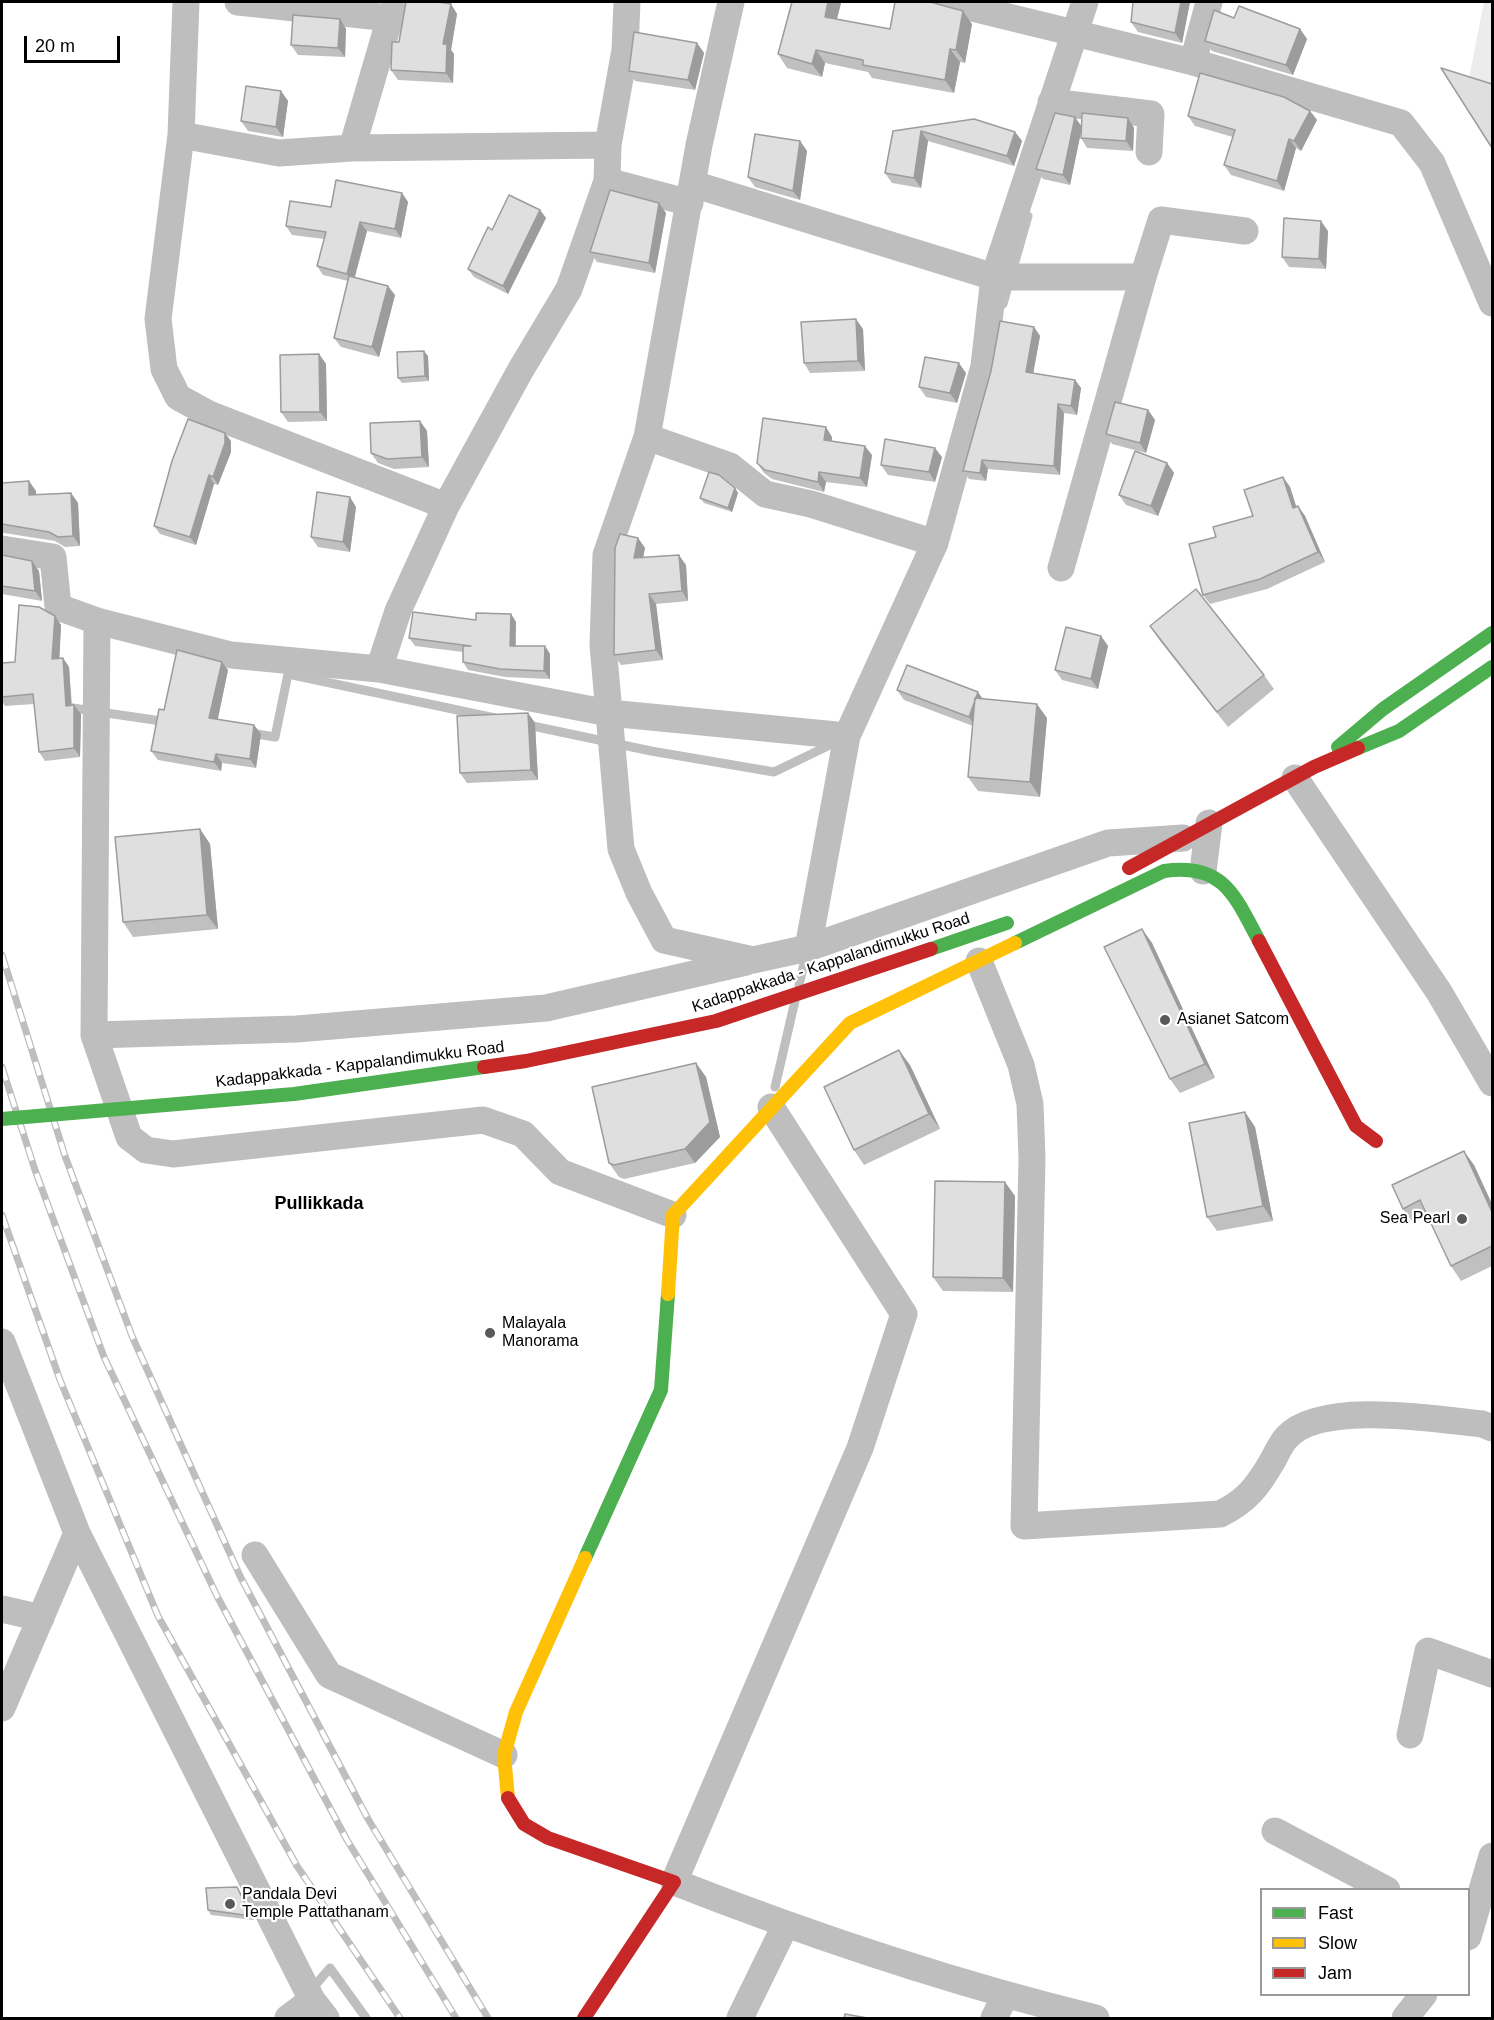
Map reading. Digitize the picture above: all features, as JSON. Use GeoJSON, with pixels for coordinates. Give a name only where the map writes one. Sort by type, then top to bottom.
{"type":"FeatureCollection","features":[{"type":"Feature","properties":{"kind":"street"},"geometry":{"type":"LineString","coordinates":[[186,2],[181,135],[158,319],[164,369],[178,397],[209,414],[446,506]]}},
{"type":"Feature","properties":{"kind":"street"},"geometry":{"type":"LineString","coordinates":[[238,2],[394,10],[352,148]]}},
{"type":"Feature","properties":{"kind":"street"},"geometry":{"type":"LineString","coordinates":[[379,669],[398,611],[446,506],[520,371],[569,289],[607,181],[608,145],[625,50],[627,2]]}},
{"type":"Feature","properties":{"kind":"street"},"geometry":{"type":"LineString","coordinates":[[731,2],[691,193],[647,437],[606,555],[603,645],[621,849],[639,893],[664,940],[753,960]]}},
{"type":"Feature","properties":{"kind":"street"},"geometry":{"type":"LineString","coordinates":[[947,2],[979,5],[1193,62],[1401,123],[1432,163],[1492,303]]}},
{"type":"Feature","properties":{"kind":"street"},"geometry":{"type":"LineString","coordinates":[[808,948],[848,736],[935,543],[984,366],[994,277],[1085,2]]}},
{"type":"Feature","properties":{"kind":"street"},"geometry":{"type":"LineString","coordinates":[[1193,62],[1209,2]]}},
{"type":"Feature","properties":{"kind":"street"},"geometry":{"type":"LineString","coordinates":[[1051,102],[1151,114],[1149,152]]}},
{"type":"Feature","properties":{"kind":"street"},"geometry":{"type":"LineString","coordinates":[[181,135],[279,153],[352,148],[608,145]]}},
{"type":"Feature","properties":{"kind":"street"},"geometry":{"type":"LineString","coordinates":[[607,181],[691,193],[994,277],[1143,277]]}},
{"type":"Feature","properties":{"kind":"street"},"geometry":{"type":"LineString","coordinates":[[1061,568],[1161,220],[1245,231]]}},
{"type":"Feature","properties":{"kind":"street"},"geometry":{"type":"LineString","coordinates":[[647,437],[730,466],[765,494],[811,504],[935,543]]}},
{"type":"Feature","properties":{"kind":"street"},"geometry":{"type":"LineString","coordinates":[[2,549],[53,557],[58,607],[97,621],[231,655],[379,669],[609,713],[848,736]]}},
{"type":"Feature","properties":{"kind":"street"},"geometry":{"type":"LineString","coordinates":[[97,621],[94,1035],[129,1137],[146,1150],[173,1154],[483,1120],[523,1134],[560,1172],[673,1215]]}},
{"type":"Feature","properties":{"kind":"street"},"geometry":{"type":"LineString","coordinates":[[1304,773],[1383,709],[1492,633]]}},
{"type":"Feature","properties":{"kind":"street"},"geometry":{"type":"LineString","coordinates":[[1115,875],[1304,773],[1399,731],[1492,667]]}},
{"type":"Feature","properties":{"kind":"street"},"geometry":{"type":"LineString","coordinates":[[1304,773],[1439,992],[1492,1083]]}},
{"type":"Feature","properties":{"kind":"street"},"geometry":{"type":"LineString","coordinates":[[1203,871],[1209,823]]}},
{"type":"Feature","properties":{"kind":"street"},"geometry":{"type":"LineString","coordinates":[[94,1035],[297,1029],[546,1008],[808,948],[1108,843],[1186,837]]}},
{"type":"Feature","properties":{"kind":"street"},"geometry":{"type":"LineString","coordinates":[[1096,2019],[999,2007],[674,1882],[548,1838],[524,1824],[507,1796],[504,1755],[516,1712],[661,1390],[673,1215],[850,1023],[1164,871],[1191,866],[1216,876],[1234,894],[1356,1126],[1376,1141]]}},
{"type":"Feature","properties":{"kind":"street","name":"Kadappakkada - Kappalandimukku Road"},"geometry":{"type":"LineString","coordinates":[[2,1119],[294,1094],[526,1061],[716,1021],[1012,920]]}},
{"type":"Feature","properties":{"kind":"street"},"geometry":{"type":"LineString","coordinates":[[979,961],[1021,1065],[1030,1104],[1032,1158],[1024,1527],[1220,1514],[1242,1503],[1264,1476],[1287,1437],[1311,1420],[1384,1414],[1482,1424],[1492,1428]]}},
{"type":"Feature","properties":{"kind":"street"},"geometry":{"type":"LineString","coordinates":[[584,2019],[674,1882],[860,1448],[904,1314],[771,1107]]}},
{"type":"Feature","properties":{"kind":"street"},"geometry":{"type":"LineString","coordinates":[[2,1342],[77,1533],[319,2009],[288,2019]]}},
{"type":"Feature","properties":{"kind":"street"},"geometry":{"type":"LineString","coordinates":[[2,1708],[77,1533]]}},
{"type":"Feature","properties":{"kind":"street"},"geometry":{"type":"LineString","coordinates":[[255,1555],[329,1675],[504,1755]]}},
{"type":"Feature","properties":{"kind":"street"},"geometry":{"type":"LineString","coordinates":[[2,1609],[41,1618]]}},
{"type":"Feature","properties":{"kind":"street"},"geometry":{"type":"LineString","coordinates":[[1410,1735],[1428,1651],[1492,1674]]}},
{"type":"Feature","properties":{"kind":"street"},"geometry":{"type":"LineString","coordinates":[[1275,1831],[1383,1888]]}},
{"type":"Feature","properties":{"kind":"street"},"geometry":{"type":"LineString","coordinates":[[1475,1937],[1492,1856]]}},
{"type":"Feature","properties":{"kind":"street"},"geometry":{"type":"LineString","coordinates":[[740,2019],[785,1926]]}},
{"type":"Feature","properties":{"kind":"street"},"geometry":{"type":"LineString","coordinates":[[1405,2019],[1423,1996]]}},
{"type":"Feature","properties":{"kind":"shaded area"},"geometry":{"type":"Polygon","coordinates":[[[1484,2],[1492,2],[1492,84],[1469,78],[1484,2]]]}},
{"type":"Feature","properties":{"kind":"building"},"geometry":{"type":"Polygon","coordinates":[[[406,2],[451,4],[443,44],[447,44],[446,73],[391,70],[392,42],[399,42],[406,2]]]}},
{"type":"Feature","properties":{"kind":"building"},"geometry":{"type":"Polygon","coordinates":[[[792,2],[828,2],[825,17],[890,29],[895,2],[930,2],[963,11],[956,50],[950,49],[945,80],[863,65],[863,60],[816,50],[812,64],[778,54],[792,2]]]}},
{"type":"Feature","properties":{"kind":"building"},"geometry":{"type":"Polygon","coordinates":[[[1133,2],[1181,2],[1175,33],[1131,22],[1133,2]]]}},
{"type":"Feature","properties":{"kind":"building"},"geometry":{"type":"Polygon","coordinates":[[[1239,6],[1300,29],[1286,65],[1205,41],[1214,10],[1234,18],[1239,6]]]}},
{"type":"Feature","properties":{"kind":"building"},"geometry":{"type":"Polygon","coordinates":[[[293,15],[340,19],[338,48],[291,45],[293,15]]]}},
{"type":"Feature","properties":{"kind":"building"},"geometry":{"type":"Polygon","coordinates":[[[634,32],[697,43],[688,80],[629,71],[634,32]]]}},
{"type":"Feature","properties":{"kind":"building"},"geometry":{"type":"Polygon","coordinates":[[[1441,68],[1492,84],[1492,148],[1441,68]]]}},
{"type":"Feature","properties":{"kind":"building"},"geometry":{"type":"Polygon","coordinates":[[[1200,73],[1284,97],[1310,111],[1294,141],[1289,139],[1277,181],[1224,165],[1235,130],[1188,116],[1200,73]]]}},
{"type":"Feature","properties":{"kind":"building"},"geometry":{"type":"Polygon","coordinates":[[[246,86],[281,91],[276,127],[241,121],[246,86]]]}},
{"type":"Feature","properties":{"kind":"building"},"geometry":{"type":"Polygon","coordinates":[[[1055,113],[1075,117],[1063,175],[1036,169],[1055,113]]]}},
{"type":"Feature","properties":{"kind":"building"},"geometry":{"type":"Polygon","coordinates":[[[1082,113],[1128,118],[1126,141],[1081,138],[1082,113]]]}},
{"type":"Feature","properties":{"kind":"building"},"geometry":{"type":"Polygon","coordinates":[[[974,119],[1015,132],[1007,156],[921,131],[914,178],[885,173],[893,131],[974,119]]]}},
{"type":"Feature","properties":{"kind":"building"},"geometry":{"type":"Polygon","coordinates":[[[755,134],[800,141],[793,191],[748,177],[755,134]]]}},
{"type":"Feature","properties":{"kind":"building"},"geometry":{"type":"Polygon","coordinates":[[[336,180],[402,193],[395,229],[360,222],[347,274],[317,266],[326,232],[286,226],[290,201],[331,207],[336,180]]]}},
{"type":"Feature","properties":{"kind":"building"},"geometry":{"type":"Polygon","coordinates":[[[610,190],[659,203],[649,263],[590,252],[610,190]]]}},
{"type":"Feature","properties":{"kind":"building"},"geometry":{"type":"Polygon","coordinates":[[[509,195],[540,210],[503,286],[468,269],[488,227],[492,230],[509,195]]]}},
{"type":"Feature","properties":{"kind":"building"},"geometry":{"type":"Polygon","coordinates":[[[1284,218],[1321,221],[1319,259],[1282,257],[1284,218]]]}},
{"type":"Feature","properties":{"kind":"building"},"geometry":{"type":"Polygon","coordinates":[[[349,276],[388,286],[372,347],[334,338],[349,276]]]}},
{"type":"Feature","properties":{"kind":"building"},"geometry":{"type":"Polygon","coordinates":[[[856,319],[858,361],[804,363],[801,322],[856,319]]]}},
{"type":"Feature","properties":{"kind":"building"},"geometry":{"type":"Polygon","coordinates":[[[1000,321],[1034,327],[1026,372],[1075,380],[1071,406],[1058,404],[1054,466],[982,460],[980,473],[963,471],[991,371],[1000,321]]]}},
{"type":"Feature","properties":{"kind":"building"},"geometry":{"type":"Polygon","coordinates":[[[424,351],[425,376],[398,378],[397,352],[424,351]]]}},
{"type":"Feature","properties":{"kind":"building"},"geometry":{"type":"Polygon","coordinates":[[[319,354],[320,412],[281,412],[280,355],[319,354]]]}},
{"type":"Feature","properties":{"kind":"building"},"geometry":{"type":"Polygon","coordinates":[[[925,357],[959,363],[950,393],[919,387],[925,357]]]}},
{"type":"Feature","properties":{"kind":"building"},"geometry":{"type":"Polygon","coordinates":[[[1115,402],[1148,410],[1140,443],[1106,434],[1115,402]]]}},
{"type":"Feature","properties":{"kind":"building"},"geometry":{"type":"Polygon","coordinates":[[[763,418],[826,427],[824,440],[865,446],[860,478],[819,472],[818,482],[765,470],[757,463],[763,418]]]}},
{"type":"Feature","properties":{"kind":"building"},"geometry":{"type":"Polygon","coordinates":[[[188,419],[225,433],[225,443],[213,477],[209,475],[190,537],[154,526],[172,461],[188,419]]]}},
{"type":"Feature","properties":{"kind":"building"},"geometry":{"type":"Polygon","coordinates":[[[420,421],[422,457],[387,459],[371,453],[370,423],[420,421]]]}},
{"type":"Feature","properties":{"kind":"building"},"geometry":{"type":"Polygon","coordinates":[[[885,439],[935,448],[929,472],[881,465],[885,439]]]}},
{"type":"Feature","properties":{"kind":"building"},"geometry":{"type":"Polygon","coordinates":[[[1135,451],[1167,463],[1151,506],[1119,495],[1135,451]]]}},
{"type":"Feature","properties":{"kind":"building"},"geometry":{"type":"Polygon","coordinates":[[[709,472],[719,475],[735,488],[728,508],[700,498],[709,472]]]}},
{"type":"Feature","properties":{"kind":"building"},"geometry":{"type":"Polygon","coordinates":[[[1283,477],[1293,508],[1298,506],[1318,552],[1260,579],[1203,595],[1189,544],[1216,537],[1213,527],[1253,516],[1244,490],[1283,477]]]}},
{"type":"Feature","properties":{"kind":"building"},"geometry":{"type":"Polygon","coordinates":[[[29,481],[29,495],[71,493],[73,536],[58,537],[49,532],[2,524],[2,483],[29,481]]]}},
{"type":"Feature","properties":{"kind":"building"},"geometry":{"type":"Polygon","coordinates":[[[317,492],[350,497],[343,542],[311,537],[317,492]]]}},
{"type":"Feature","properties":{"kind":"building"},"geometry":{"type":"Polygon","coordinates":[[[620,534],[638,538],[634,558],[679,555],[682,591],[649,594],[656,650],[614,655],[615,548],[620,534]]]}},
{"type":"Feature","properties":{"kind":"building"},"geometry":{"type":"Polygon","coordinates":[[[2,555],[32,561],[35,591],[2,586],[2,555]]]}},
{"type":"Feature","properties":{"kind":"building"},"geometry":{"type":"Polygon","coordinates":[[[1196,589],[1264,675],[1217,712],[1150,626],[1196,589]]]}},
{"type":"Feature","properties":{"kind":"building"},"geometry":{"type":"Polygon","coordinates":[[[19,605],[39,607],[55,616],[52,659],[63,658],[66,706],[74,705],[74,748],[39,752],[33,694],[2,697],[2,663],[15,662],[19,605]]]}},
{"type":"Feature","properties":{"kind":"building"},"geometry":{"type":"Polygon","coordinates":[[[413,612],[476,620],[476,613],[511,614],[510,646],[545,646],[544,671],[500,669],[463,662],[463,646],[471,646],[409,638],[413,612]]]}},
{"type":"Feature","properties":{"kind":"building"},"geometry":{"type":"Polygon","coordinates":[[[1066,627],[1101,636],[1091,679],[1055,670],[1066,627]]]}},
{"type":"Feature","properties":{"kind":"building"},"geometry":{"type":"Polygon","coordinates":[[[177,650],[222,662],[209,718],[254,725],[250,759],[216,754],[214,762],[151,751],[159,709],[164,710],[177,650]]]}},
{"type":"Feature","properties":{"kind":"building"},"geometry":{"type":"Polygon","coordinates":[[[907,665],[978,692],[969,717],[897,690],[907,665]]]}},
{"type":"Feature","properties":{"kind":"building"},"geometry":{"type":"Polygon","coordinates":[[[975,698],[1037,704],[1030,782],[968,777],[975,698]]]}},
{"type":"Feature","properties":{"kind":"building"},"geometry":{"type":"Polygon","coordinates":[[[528,713],[531,770],[460,773],[457,716],[528,713]]]}},
{"type":"Feature","properties":{"kind":"building"},"geometry":{"type":"Polygon","coordinates":[[[200,829],[207,915],[123,922],[115,837],[200,829]]]}},
{"type":"Feature","properties":{"kind":"building","name":"Asianet Satcom"},"geometry":{"type":"Polygon","coordinates":[[[1142,929],[1205,1064],[1170,1079],[1104,947],[1142,929]]]}},
{"type":"Feature","properties":{"kind":"building"},"geometry":{"type":"Polygon","coordinates":[[[899,1050],[929,1114],[854,1150],[824,1087],[899,1050]]]}},
{"type":"Feature","properties":{"kind":"building"},"geometry":{"type":"Polygon","coordinates":[[[696,1063],[710,1122],[685,1149],[614,1165],[609,1163],[592,1087],[696,1063]]]}},
{"type":"Feature","properties":{"kind":"building"},"geometry":{"type":"Polygon","coordinates":[[[1245,1112],[1263,1206],[1207,1217],[1189,1123],[1245,1112]]]}},
{"type":"Feature","properties":{"kind":"building","name":"Sea Pearl"},"geometry":{"type":"Polygon","coordinates":[[[1464,1151],[1492,1212],[1492,1246],[1451,1266],[1420,1200],[1403,1209],[1392,1185],[1464,1151]]]}},
{"type":"Feature","properties":{"kind":"building"},"geometry":{"type":"Polygon","coordinates":[[[935,1181],[1005,1182],[1003,1278],[933,1277],[935,1181]]]}},
{"type":"Feature","properties":{"kind":"building","name":"Pandala Devi Temple Pattathanam"},"geometry":{"type":"Polygon","coordinates":[[[237,1887],[251,1916],[208,1910],[206,1888],[237,1887]]]}},
{"type":"Feature","properties":{"kind":"building"},"geometry":{"type":"Polygon","coordinates":[[[845,2014],[873,2019],[844,2019],[845,2014]]]}},
{"type":"Feature","properties":{"kind":"waterway"},"geometry":{"type":"LineString","coordinates":[[1003,304],[1028,216]]}},
{"type":"Feature","properties":{"kind":"waterway"},"geometry":{"type":"LineString","coordinates":[[250,733],[275,737],[288,674],[495,718]]}},
{"type":"Feature","properties":{"kind":"waterway"},"geometry":{"type":"LineString","coordinates":[[66,707],[168,722]]}},
{"type":"Feature","properties":{"kind":"waterway"},"geometry":{"type":"LineString","coordinates":[[523,724],[651,751],[774,772],[834,743]]}},
{"type":"Feature","properties":{"kind":"waterway"},"geometry":{"type":"LineString","coordinates":[[799,985],[807,951]]}},
{"type":"Feature","properties":{"kind":"waterway"},"geometry":{"type":"LineString","coordinates":[[775,1087],[795,1001]]}},
{"type":"Feature","properties":{"kind":"waterway"},"geometry":{"type":"LineString","coordinates":[[311,1990],[330,1968],[366,2018]]}},
{"type":"Feature","properties":{"kind":"railway"},"geometry":{"type":"LineString","coordinates":[[2,955],[65,1156],[132,1336],[240,1576],[368,1819],[488,2018]]}},
{"type":"Feature","properties":{"kind":"railway"},"geometry":{"type":"LineString","coordinates":[[2,1067],[35,1170],[104,1357],[217,1596],[347,1840],[456,2018]]}},
{"type":"Feature","properties":{"kind":"railway"},"geometry":{"type":"LineString","coordinates":[[2,1215],[60,1380],[158,1616],[297,1866],[400,2018]]}},
{"type":"Feature","properties":{"kind":"traffic: fast"},"geometry":{"type":"LineString","coordinates":[[1338,747],[1383,709],[1492,633]]}},
{"type":"Feature","properties":{"kind":"traffic: fast"},"geometry":{"type":"LineString","coordinates":[[1358,748],[1399,731],[1492,667]]}},
{"type":"Feature","properties":{"kind":"traffic: fast"},"geometry":{"type":"LineString","coordinates":[[1015,943],[1164,871],[1184,870],[1214,877],[1225,886],[1234,897],[1259,941]]}},
{"type":"Feature","properties":{"kind":"traffic: fast"},"geometry":{"type":"LineString","coordinates":[[931,949],[1007,923]]}},
{"type":"Feature","properties":{"kind":"traffic: fast"},"geometry":{"type":"LineString","coordinates":[[2,1119],[294,1094],[484,1067]]}},
{"type":"Feature","properties":{"kind":"traffic: fast"},"geometry":{"type":"LineString","coordinates":[[585,1558],[661,1390],[668,1294]]}},
{"type":"Feature","properties":{"kind":"traffic: slow"},"geometry":{"type":"LineString","coordinates":[[668,1294],[673,1215],[850,1023],[1015,943]]}},
{"type":"Feature","properties":{"kind":"traffic: slow"},"geometry":{"type":"LineString","coordinates":[[508,1798],[504,1755],[516,1712],[585,1558]]}},
{"type":"Feature","properties":{"kind":"traffic: jam"},"geometry":{"type":"LineString","coordinates":[[1129,868],[1314,767],[1358,748]]}},
{"type":"Feature","properties":{"kind":"traffic: jam"},"geometry":{"type":"LineString","coordinates":[[1259,941],[1356,1126],[1376,1141]]}},
{"type":"Feature","properties":{"kind":"traffic: jam"},"geometry":{"type":"LineString","coordinates":[[484,1067],[526,1061],[716,1021],[931,949]]}},
{"type":"Feature","properties":{"kind":"traffic: jam"},"geometry":{"type":"LineString","coordinates":[[508,1798],[524,1824],[548,1838],[674,1882],[584,2018]]}},
{"type":"Feature","properties":{"kind":"place","name":"Asianet Satcom"},"geometry":{"type":"Point","coordinates":[1165,1020]}},
{"type":"Feature","properties":{"kind":"place","name":"Sea Pearl"},"geometry":{"type":"Point","coordinates":[1462,1219]}},
{"type":"Feature","properties":{"kind":"place","name":"Malayala Manorama"},"geometry":{"type":"Point","coordinates":[490,1333]}},
{"type":"Feature","properties":{"kind":"place","name":"Pandala Devi Temple Pattathanam"},"geometry":{"type":"Point","coordinates":[230,1904]}},
{"type":"Feature","properties":{"kind":"district","name":"Pullikkada"},"geometry":{"type":"Point","coordinates":[319,1204]}}]}
